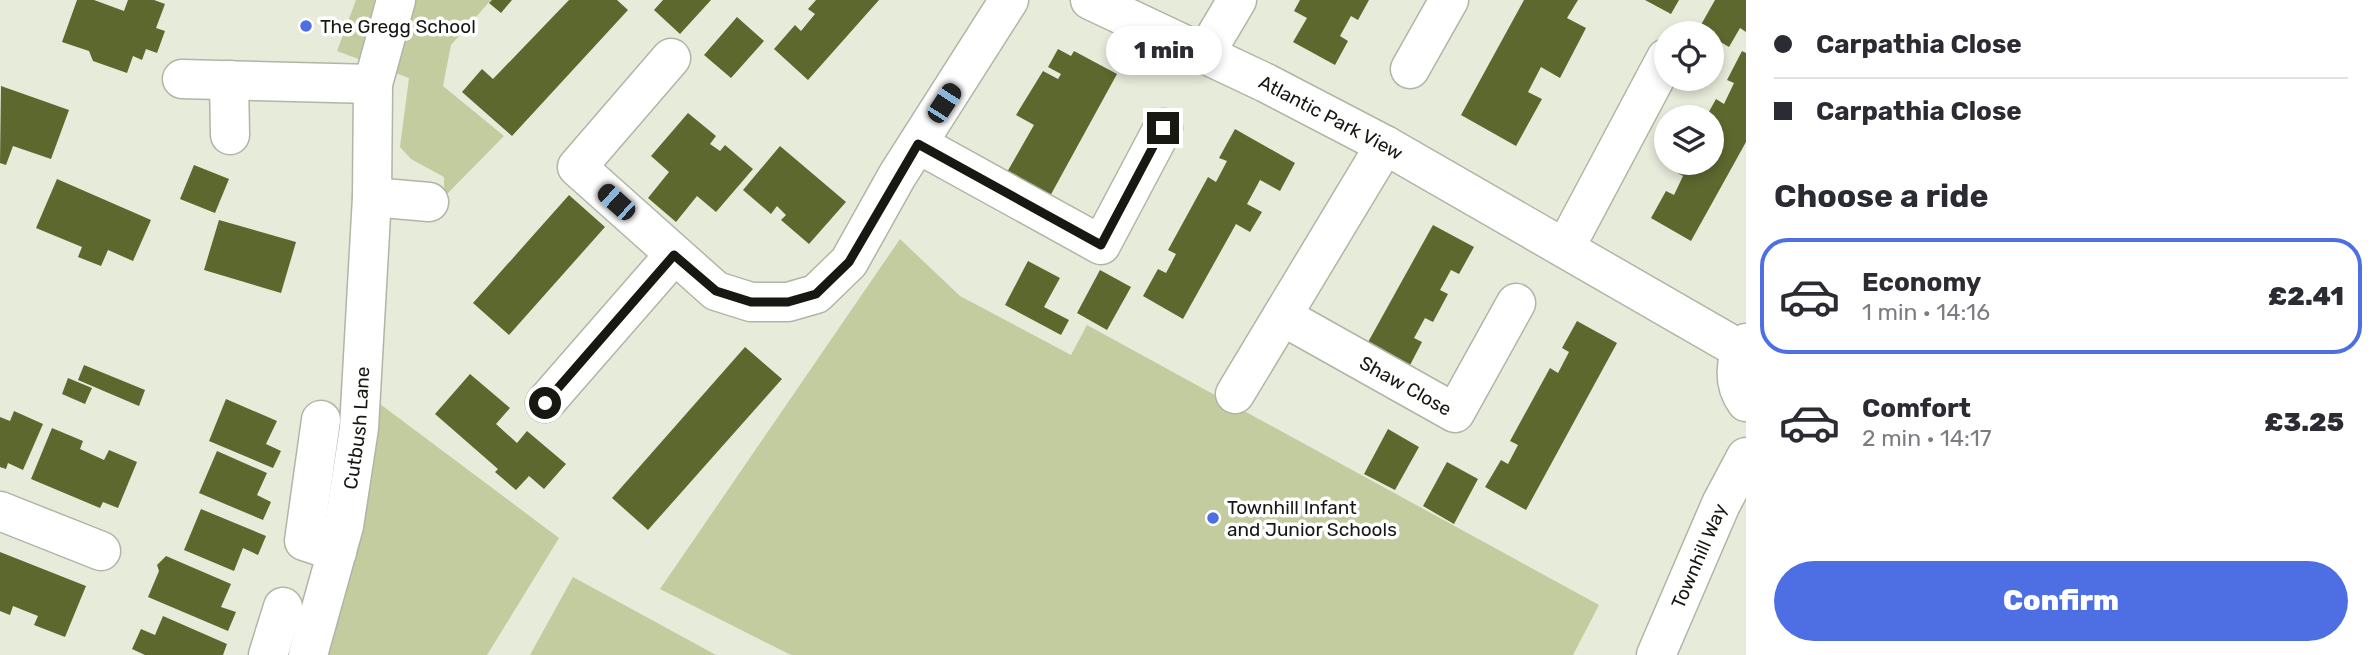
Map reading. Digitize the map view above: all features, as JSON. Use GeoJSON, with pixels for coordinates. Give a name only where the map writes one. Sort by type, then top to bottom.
{"type":"FeatureCollection","features":[{"type":"Feature","properties":{"kind":"street"},"geometry":{"type":"LineString","coordinates":[[671,58],[577,167],[716,291],[751,302],[788,302],[816,294],[849,262],[918,144],[1009,0]]}},
{"type":"Feature","properties":{"kind":"street","name":"Atlantic Park View"},"geometry":{"type":"LineString","coordinates":[[1090,0],[1205,54],[1385,145],[1564,248],[1743,346]]}},
{"type":"Feature","properties":{"kind":"street"},"geometry":{"type":"LineString","coordinates":[[1205,54],[1237,0]]}},
{"type":"Feature","properties":{"kind":"street"},"geometry":{"type":"LineString","coordinates":[[1410,69],[1449,0]]}},
{"type":"Feature","properties":{"kind":"street","name":"Cutbush Lane"},"geometry":{"type":"LineString","coordinates":[[308,655],[344,526],[359,428],[372,197],[373,84],[391,12]]}},
{"type":"Feature","properties":{"kind":"street"},"geometry":{"type":"LineString","coordinates":[[182,79],[373,84]]}},
{"type":"Feature","properties":{"kind":"street"},"geometry":{"type":"LineString","coordinates":[[229,79],[230,135]]}},
{"type":"Feature","properties":{"kind":"street"},"geometry":{"type":"LineString","coordinates":[[1564,248],[1654,80]]}},
{"type":"Feature","properties":{"kind":"street"},"geometry":{"type":"LineString","coordinates":[[918,144],[1101,245],[1163,128]]}},
{"type":"Feature","properties":{"kind":"street"},"geometry":{"type":"LineString","coordinates":[[1235,394],[1385,145]]}},
{"type":"Feature","properties":{"kind":"street"},"geometry":{"type":"LineString","coordinates":[[372,197],[429,202]]}},
{"type":"Feature","properties":{"kind":"street"},"geometry":{"type":"LineString","coordinates":[[545,403],[674,255]]}},
{"type":"Feature","properties":{"kind":"street","name":"Shaw Close"},"geometry":{"type":"LineString","coordinates":[[1282,316],[1455,414],[1516,303]]}},
{"type":"Feature","properties":{"kind":"street"},"geometry":{"type":"LineString","coordinates":[[1743,346],[1737,382],[1746,402]]}},
{"type":"Feature","properties":{"kind":"street"},"geometry":{"type":"LineString","coordinates":[[321,420],[304,541],[337,552]]}},
{"type":"Feature","properties":{"kind":"street","name":"Townhill Way"},"geometry":{"type":"LineString","coordinates":[[1656,655],[1721,504],[1746,457]]}},
{"type":"Feature","properties":{"kind":"street"},"geometry":{"type":"LineString","coordinates":[[0,511],[101,551]]}},
{"type":"Feature","properties":{"kind":"street"},"geometry":{"type":"LineString","coordinates":[[268,655],[283,607]]}},
{"type":"Feature","properties":{"kind":"green space"},"geometry":{"type":"Polygon","coordinates":[[[356,0],[491,0],[451,45],[443,86],[504,136],[444,197],[444,177],[411,159],[400,147],[409,78],[337,51],[356,0]]]}},
{"type":"Feature","properties":{"kind":"green space"},"geometry":{"type":"Polygon","coordinates":[[[900,239],[960,296],[1071,355],[1087,325],[1599,605],[1573,655],[791,655],[660,589],[900,239]]]}},
{"type":"Feature","properties":{"kind":"green space"},"geometry":{"type":"Polygon","coordinates":[[[376,401],[559,538],[487,655],[322,655],[376,401]]]}},
{"type":"Feature","properties":{"kind":"green space"},"geometry":{"type":"Polygon","coordinates":[[[573,577],[716,655],[530,655],[573,577]]]}},
{"type":"Feature","properties":{"kind":"building"},"geometry":{"type":"Polygon","coordinates":[[[77,0],[94,0],[124,11],[128,0],[154,0],[165,4],[156,28],[165,31],[157,53],[146,49],[142,60],[133,56],[127,73],[93,61],[89,51],[62,42],[77,0]]]}},
{"type":"Feature","properties":{"kind":"building"},"geometry":{"type":"Polygon","coordinates":[[[492,0],[512,0],[501,13],[489,3],[492,0]]]}},
{"type":"Feature","properties":{"kind":"building"},"geometry":{"type":"Polygon","coordinates":[[[569,0],[617,0],[628,10],[512,136],[462,92],[482,69],[493,79],[569,0]]]}},
{"type":"Feature","properties":{"kind":"building"},"geometry":{"type":"Polygon","coordinates":[[[663,0],[711,0],[680,34],[654,10],[663,0]]]}},
{"type":"Feature","properties":{"kind":"building"},"geometry":{"type":"Polygon","coordinates":[[[816,0],[879,0],[808,80],[774,49],[795,25],[801,31],[815,14],[808,9],[816,0]]]}},
{"type":"Feature","properties":{"kind":"building"},"geometry":{"type":"Polygon","coordinates":[[[1300,0],[1369,0],[1358,20],[1351,16],[1340,36],[1348,41],[1335,65],[1293,42],[1307,18],[1294,11],[1300,0]]]}},
{"type":"Feature","properties":{"kind":"building"},"geometry":{"type":"Polygon","coordinates":[[[1524,0],[1578,0],[1567,18],[1586,28],[1560,78],[1541,67],[1528,92],[1542,99],[1516,146],[1461,115],[1524,0]]]}},
{"type":"Feature","properties":{"kind":"building"},"geometry":{"type":"Polygon","coordinates":[[[1645,0],[1679,0],[1671,14],[1645,0]]]}},
{"type":"Feature","properties":{"kind":"building"},"geometry":{"type":"Polygon","coordinates":[[[1715,0],[1746,0],[1746,32],[1740,28],[1729,47],[1724,44],[1724,21],[1703,21],[1715,0]]]}},
{"type":"Feature","properties":{"kind":"building"},"geometry":{"type":"Polygon","coordinates":[[[737,17],[764,41],[731,78],[704,55],[737,17]]]}},
{"type":"Feature","properties":{"kind":"building"},"geometry":{"type":"Polygon","coordinates":[[[1058,49],[1071,56],[1074,51],[1117,74],[1049,198],[1006,174],[1034,125],[1016,115],[1043,71],[1058,79],[1061,74],[1048,67],[1058,49]]]}},
{"type":"Feature","properties":{"kind":"building"},"geometry":{"type":"Polygon","coordinates":[[[1742,51],[1746,53],[1746,142],[1691,241],[1651,218],[1666,191],[1674,195],[1681,175],[1724,175],[1724,105],[1713,105],[1716,99],[1724,104],[1734,83],[1727,80],[1742,51]]]}},
{"type":"Feature","properties":{"kind":"building"},"geometry":{"type":"Polygon","coordinates":[[[1,86],[69,110],[51,159],[13,146],[6,165],[0,163],[1,86]]]}},
{"type":"Feature","properties":{"kind":"building"},"geometry":{"type":"Polygon","coordinates":[[[688,113],[716,136],[710,144],[720,151],[725,145],[753,169],[716,212],[697,196],[676,222],[648,198],[669,172],[651,156],[688,113]]]}},
{"type":"Feature","properties":{"kind":"building"},"geometry":{"type":"Polygon","coordinates":[[[1235,129],[1295,163],[1280,191],[1260,180],[1247,204],[1262,212],[1250,232],[1236,224],[1183,319],[1143,296],[1158,269],[1166,273],[1176,254],[1168,250],[1208,177],[1216,182],[1227,161],[1219,158],[1235,129]]]}},
{"type":"Feature","properties":{"kind":"building"},"geometry":{"type":"Polygon","coordinates":[[[780,146],[846,202],[809,244],[781,220],[786,215],[777,206],[771,214],[743,190],[780,146]]]}},
{"type":"Feature","properties":{"kind":"building"},"geometry":{"type":"Polygon","coordinates":[[[194,165],[229,179],[215,213],[180,199],[194,165]]]}},
{"type":"Feature","properties":{"kind":"building"},"geometry":{"type":"Polygon","coordinates":[[[57,179],[151,220],[133,261],[108,250],[101,266],[78,257],[82,247],[36,228],[57,179]]]}},
{"type":"Feature","properties":{"kind":"building"},"geometry":{"type":"Polygon","coordinates":[[[569,195],[605,227],[509,335],[473,303],[569,195]]]}},
{"type":"Feature","properties":{"kind":"building"},"geometry":{"type":"Polygon","coordinates":[[[219,220],[296,242],[281,293],[204,270],[219,220]]]}},
{"type":"Feature","properties":{"kind":"building"},"geometry":{"type":"Polygon","coordinates":[[[1433,225],[1474,247],[1459,274],[1451,270],[1440,290],[1448,294],[1433,322],[1425,318],[1414,338],[1422,342],[1409,367],[1367,344],[1433,225]]]}},
{"type":"Feature","properties":{"kind":"building"},"geometry":{"type":"Polygon","coordinates":[[[1028,261],[1060,278],[1044,307],[1069,320],[1061,335],[1005,305],[1028,261]]]}},
{"type":"Feature","properties":{"kind":"building"},"geometry":{"type":"Polygon","coordinates":[[[1100,270],[1131,287],[1107,330],[1077,313],[1100,270]]]}},
{"type":"Feature","properties":{"kind":"building"},"geometry":{"type":"Polygon","coordinates":[[[1577,321],[1617,343],[1526,510],[1485,487],[1501,460],[1508,464],[1518,445],[1510,441],[1550,368],[1558,373],[1569,352],[1562,348],[1577,321]]]}},
{"type":"Feature","properties":{"kind":"building"},"geometry":{"type":"Polygon","coordinates":[[[745,347],[782,379],[648,530],[612,498],[745,347]]]}},
{"type":"Feature","properties":{"kind":"building"},"geometry":{"type":"Polygon","coordinates":[[[84,365],[145,390],[139,406],[78,380],[84,365]]]}},
{"type":"Feature","properties":{"kind":"building"},"geometry":{"type":"Polygon","coordinates":[[[470,374],[510,408],[496,424],[517,443],[527,431],[566,464],[544,489],[529,476],[516,490],[495,472],[498,469],[435,414],[470,374]]]}},
{"type":"Feature","properties":{"kind":"building"},"geometry":{"type":"Polygon","coordinates":[[[68,378],[92,388],[85,404],[62,394],[68,378]]]}},
{"type":"Feature","properties":{"kind":"building"},"geometry":{"type":"Polygon","coordinates":[[[226,399],[277,421],[266,444],[281,451],[273,468],[209,441],[226,399]]]}},
{"type":"Feature","properties":{"kind":"building"},"geometry":{"type":"Polygon","coordinates":[[[14,411],[43,424],[23,470],[8,463],[6,469],[0,467],[0,417],[10,421],[14,411]]]}},
{"type":"Feature","properties":{"kind":"building"},"geometry":{"type":"Polygon","coordinates":[[[52,428],[83,441],[80,449],[104,460],[109,450],[137,462],[118,508],[103,502],[100,508],[31,479],[52,428]]]}},
{"type":"Feature","properties":{"kind":"building"},"geometry":{"type":"Polygon","coordinates":[[[1388,429],[1419,447],[1395,490],[1364,474],[1388,429]]]}},
{"type":"Feature","properties":{"kind":"building"},"geometry":{"type":"Polygon","coordinates":[[[217,451],[267,473],[257,495],[271,502],[263,520],[199,493],[217,451]]]}},
{"type":"Feature","properties":{"kind":"building"},"geometry":{"type":"Polygon","coordinates":[[[1447,462],[1478,479],[1454,524],[1423,506],[1447,462]]]}},
{"type":"Feature","properties":{"kind":"building"},"geometry":{"type":"Polygon","coordinates":[[[201,509],[266,536],[258,555],[243,548],[234,571],[184,550],[201,509]]]}},
{"type":"Feature","properties":{"kind":"building"},"geometry":{"type":"Polygon","coordinates":[[[0,552],[86,586],[65,637],[34,625],[38,616],[13,606],[10,615],[0,611],[0,552]]]}},
{"type":"Feature","properties":{"kind":"building"},"geometry":{"type":"Polygon","coordinates":[[[166,556],[231,584],[221,607],[236,612],[228,631],[148,597],[159,571],[157,565],[166,556]]]}},
{"type":"Feature","properties":{"kind":"building"},"geometry":{"type":"Polygon","coordinates":[[[163,616],[227,644],[223,655],[145,655],[132,649],[141,629],[155,635],[163,616]]]}},
{"type":"Feature","properties":{"kind":"place","name":"The Gregg School"},"geometry":{"type":"Point","coordinates":[306,26]}},
{"type":"Feature","properties":{"kind":"place","name":"Townhill Infant and Junior Schools"},"geometry":{"type":"Point","coordinates":[1213,518]}},
{"type":"Feature","properties":{"kind":"route"},"geometry":{"type":"LineString","coordinates":[[545,403],[674,255],[716,291],[751,302],[788,302],[816,294],[849,262],[918,144],[1101,245],[1163,128]]}}]}
